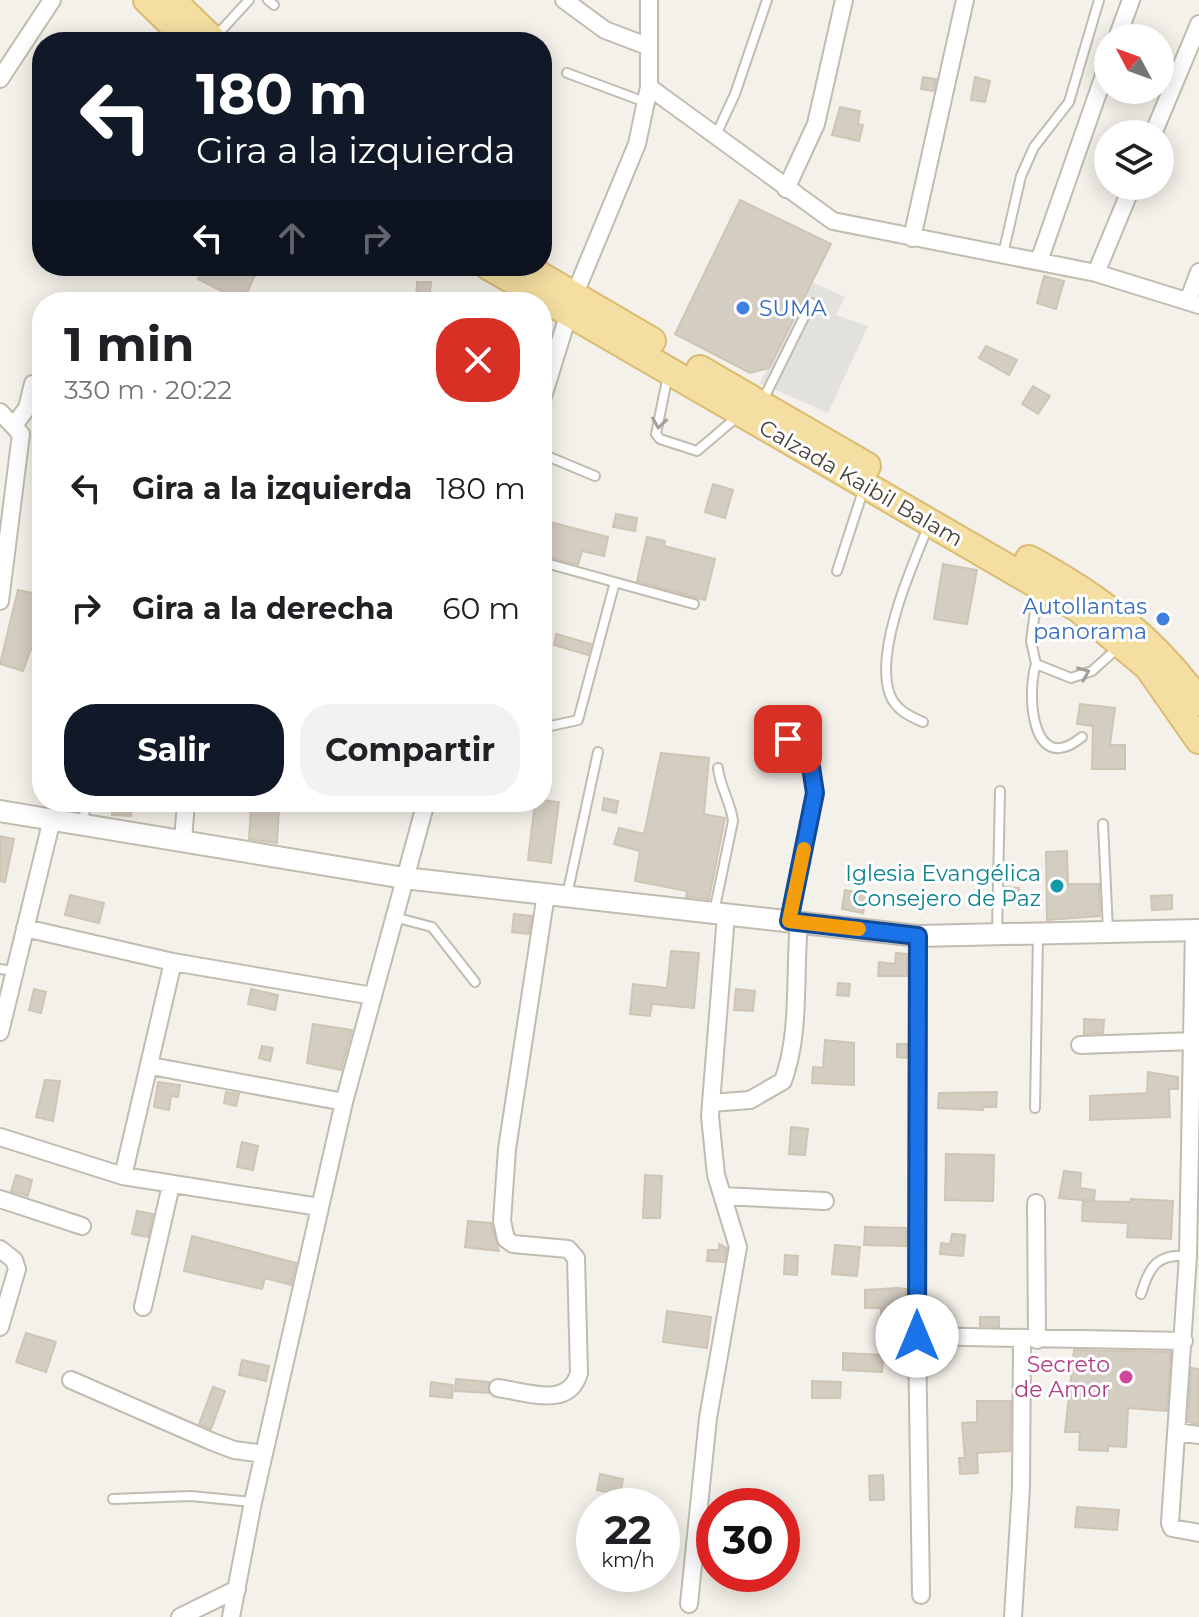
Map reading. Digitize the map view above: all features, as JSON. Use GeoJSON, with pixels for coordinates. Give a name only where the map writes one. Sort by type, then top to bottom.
{"type":"FeatureCollection","features":[{"type":"Feature","properties":{"kind":"main road"},"geometry":{"type":"LineString","coordinates":[[147,0],[185,32]]}},
{"type":"Feature","properties":{"kind":"main road"},"geometry":{"type":"LineString","coordinates":[[172,0],[190,32]]}},
{"type":"Feature","properties":{"kind":"main road","name":"Calzada Kaibil Balam"},"geometry":{"type":"LineString","coordinates":[[509,276],[543,292]]}},
{"type":"Feature","properties":{"kind":"main road","name":"Calzada Kaibil Balam"},"geometry":{"type":"LineString","coordinates":[[536,276],[571,305],[669,371],[751,410],[865,486],[1038,584],[1122,644],[1160,682],[1199,740]]}},
{"type":"Feature","properties":{"kind":"main road","name":"Calzada Kaibil Balam"},"geometry":{"type":"LineString","coordinates":[[552,296],[751,410],[1096,598],[1134,627],[1165,657],[1199,702]]}},
{"type":"Feature","properties":{"kind":"street"},"geometry":{"type":"LineString","coordinates":[[0,79],[52,0]]}},
{"type":"Feature","properties":{"kind":"street"},"geometry":{"type":"LineString","coordinates":[[564,0],[605,30],[647,46]]}},
{"type":"Feature","properties":{"kind":"street"},"geometry":{"type":"LineString","coordinates":[[552,367],[571,305],[637,144],[647,95],[649,0]]}},
{"type":"Feature","properties":{"kind":"street"},"geometry":{"type":"LineString","coordinates":[[786,189],[816,124],[844,0]]}},
{"type":"Feature","properties":{"kind":"street"},"geometry":{"type":"LineString","coordinates":[[912,238],[965,0]]}},
{"type":"Feature","properties":{"kind":"street"},"geometry":{"type":"LineString","coordinates":[[1122,24],[1131,0]]}},
{"type":"Feature","properties":{"kind":"street"},"geometry":{"type":"LineString","coordinates":[[1159,120],[1199,24]]}},
{"type":"Feature","properties":{"kind":"street"},"geometry":{"type":"LineString","coordinates":[[647,95],[715,137],[833,221],[1096,273],[1193,303],[1199,272]]}},
{"type":"Feature","properties":{"kind":"street"},"geometry":{"type":"LineString","coordinates":[[1039,261],[1094,104]]}},
{"type":"Feature","properties":{"kind":"street"},"geometry":{"type":"LineString","coordinates":[[1096,273],[1126,200]]}},
{"type":"Feature","properties":{"kind":"street"},"geometry":{"type":"LineString","coordinates":[[15,424],[27,408],[32,388]]}},
{"type":"Feature","properties":{"kind":"street"},"geometry":{"type":"LineString","coordinates":[[0,412],[15,424],[21,434],[0,599]]}},
{"type":"Feature","properties":{"kind":"street"},"geometry":{"type":"LineString","coordinates":[[0,811],[404,878],[918,936],[1197,930],[1188,1256],[1170,1526],[1199,1533]]}},
{"type":"Feature","properties":{"kind":"street"},"geometry":{"type":"LineString","coordinates":[[183,841],[185,812]]}},
{"type":"Feature","properties":{"kind":"street"},"geometry":{"type":"LineString","coordinates":[[231,1617],[253,1502],[344,1102],[423,812]]}},
{"type":"Feature","properties":{"kind":"street"},"geometry":{"type":"LineString","coordinates":[[0,1032],[7,970],[25,928],[52,819]]}},
{"type":"Feature","properties":{"kind":"street"},"geometry":{"type":"LineString","coordinates":[[498,1388],[555,1396],[567,1394],[575,1386],[579,1373],[576,1258],[568,1249],[513,1244],[506,1239],[502,1221],[507,1149],[556,895]]}},
{"type":"Feature","properties":{"kind":"street"},"geometry":{"type":"LineString","coordinates":[[689,1604],[708,1418],[738,1247],[712,1152],[711,1103],[720,914]]}},
{"type":"Feature","properties":{"kind":"street"},"geometry":{"type":"LineString","coordinates":[[711,1103],[750,1100],[783,1081],[794,1036],[794,922]]}},
{"type":"Feature","properties":{"kind":"street"},"geometry":{"type":"LineString","coordinates":[[25,928],[173,962],[373,996]]}},
{"type":"Feature","properties":{"kind":"street"},"geometry":{"type":"LineString","coordinates":[[918,936],[917,1336],[921,1595]]}},
{"type":"Feature","properties":{"kind":"street"},"geometry":{"type":"LineString","coordinates":[[123,1176],[173,962]]}},
{"type":"Feature","properties":{"kind":"street"},"geometry":{"type":"LineString","coordinates":[[1080,1045],[1193,1041]]}},
{"type":"Feature","properties":{"kind":"street"},"geometry":{"type":"LineString","coordinates":[[151,1066],[344,1102]]}},
{"type":"Feature","properties":{"kind":"street"},"geometry":{"type":"LineString","coordinates":[[0,1137],[123,1176],[319,1207]]}},
{"type":"Feature","properties":{"kind":"street"},"geometry":{"type":"LineString","coordinates":[[143,1307],[171,1185]]}},
{"type":"Feature","properties":{"kind":"street"},"geometry":{"type":"LineString","coordinates":[[723,1196],[825,1201]]}},
{"type":"Feature","properties":{"kind":"street"},"geometry":{"type":"LineString","coordinates":[[0,1199],[82,1226]]}},
{"type":"Feature","properties":{"kind":"street"},"geometry":{"type":"LineString","coordinates":[[1013,1617],[1036,1203]]}},
{"type":"Feature","properties":{"kind":"street"},"geometry":{"type":"LineString","coordinates":[[0,1249],[14,1260],[17,1269],[0,1327]]}},
{"type":"Feature","properties":{"kind":"street"},"geometry":{"type":"LineString","coordinates":[[917,1336],[1184,1341]]}},
{"type":"Feature","properties":{"kind":"street"},"geometry":{"type":"LineString","coordinates":[[71,1380],[213,1442],[234,1450],[264,1454]]}},
{"type":"Feature","properties":{"kind":"street"},"geometry":{"type":"LineString","coordinates":[[1177,1432],[1199,1435]]}},
{"type":"Feature","properties":{"kind":"street"},"geometry":{"type":"LineString","coordinates":[[180,1617],[209,1610],[237,1589]]}},
{"type":"Feature","properties":{"kind":"lane"},"geometry":{"type":"LineString","coordinates":[[206,32],[249,0]]}},
{"type":"Feature","properties":{"kind":"lane"},"geometry":{"type":"LineString","coordinates":[[715,137],[735,94],[767,0]]}},
{"type":"Feature","properties":{"kind":"lane"},"geometry":{"type":"LineString","coordinates":[[1003,254],[1021,176],[1034,147],[1069,102],[1099,0]]}},
{"type":"Feature","properties":{"kind":"lane"},"geometry":{"type":"LineString","coordinates":[[567,73],[647,95]]}},
{"type":"Feature","properties":{"kind":"lane"},"geometry":{"type":"LineString","coordinates":[[669,371],[656,434],[660,439],[697,451],[751,410],[811,303]]}},
{"type":"Feature","properties":{"kind":"lane"},"geometry":{"type":"LineString","coordinates":[[552,458],[595,476]]}},
{"type":"Feature","properties":{"kind":"lane"},"geometry":{"type":"LineString","coordinates":[[837,571],[865,486]]}},
{"type":"Feature","properties":{"kind":"lane"},"geometry":{"type":"LineString","coordinates":[[923,722],[903,713],[891,697],[887,676],[901,599],[930,522]]}},
{"type":"Feature","properties":{"kind":"lane"},"geometry":{"type":"LineString","coordinates":[[552,565],[694,604]]}},
{"type":"Feature","properties":{"kind":"lane"},"geometry":{"type":"LineString","coordinates":[[552,726],[578,720],[615,582]]}},
{"type":"Feature","properties":{"kind":"lane"},"geometry":{"type":"LineString","coordinates":[[1038,584],[1031,641],[1036,664],[1030,700],[1040,735],[1048,745],[1059,748],[1071,746],[1082,737]]}},
{"type":"Feature","properties":{"kind":"lane"},"geometry":{"type":"LineString","coordinates":[[1036,664],[1071,678],[1092,671],[1122,644]]}},
{"type":"Feature","properties":{"kind":"lane"},"geometry":{"type":"LineString","coordinates":[[788,739],[811,767],[815,793],[794,922]]}},
{"type":"Feature","properties":{"kind":"lane"},"geometry":{"type":"LineString","coordinates":[[556,895],[598,752]]}},
{"type":"Feature","properties":{"kind":"lane"},"geometry":{"type":"LineString","coordinates":[[718,768],[719,783],[731,808],[733,821],[720,914]]}},
{"type":"Feature","properties":{"kind":"lane"},"geometry":{"type":"LineString","coordinates":[[997,933],[1000,791]]}},
{"type":"Feature","properties":{"kind":"lane"},"geometry":{"type":"LineString","coordinates":[[83,824],[85,812]]}},
{"type":"Feature","properties":{"kind":"lane"},"geometry":{"type":"LineString","coordinates":[[1103,824],[1108,930]]}},
{"type":"Feature","properties":{"kind":"lane"},"geometry":{"type":"LineString","coordinates":[[394,917],[432,927],[475,982]]}},
{"type":"Feature","properties":{"kind":"lane"},"geometry":{"type":"LineString","coordinates":[[1035,1108],[1038,932]]}},
{"type":"Feature","properties":{"kind":"lane"},"geometry":{"type":"LineString","coordinates":[[1141,1294],[1154,1263],[1164,1257],[1188,1256]]}},
{"type":"Feature","properties":{"kind":"lane"},"geometry":{"type":"LineString","coordinates":[[113,1499],[191,1496],[253,1502]]}},
{"type":"Feature","properties":{"kind":"shaded area"},"geometry":{"type":"Polygon","coordinates":[[[812,282],[845,297],[836,315],[868,326],[828,413],[760,383],[812,282]]]}},
{"type":"Feature","properties":{"kind":"building"},"geometry":{"type":"Polygon","coordinates":[[[923,77],[936,79],[934,91],[921,89],[923,77]]]}},
{"type":"Feature","properties":{"kind":"building"},"geometry":{"type":"Polygon","coordinates":[[[975,77],[990,81],[985,102],[971,100],[975,77]]]}},
{"type":"Feature","properties":{"kind":"building"},"geometry":{"type":"Polygon","coordinates":[[[840,107],[860,111],[858,124],[863,125],[859,141],[832,135],[840,107]]]}},
{"type":"Feature","properties":{"kind":"building","name":"SUMA"},"geometry":{"type":"Polygon","coordinates":[[[740,200],[831,244],[769,368],[750,373],[675,334],[740,200]]]}},
{"type":"Feature","properties":{"kind":"building"},"geometry":{"type":"Polygon","coordinates":[[[200,276],[255,276],[247,292],[223,292],[198,279],[200,276]]]}},
{"type":"Feature","properties":{"kind":"building"},"geometry":{"type":"Polygon","coordinates":[[[1044,276],[1064,281],[1056,309],[1037,303],[1044,276]]]}},
{"type":"Feature","properties":{"kind":"building"},"geometry":{"type":"Polygon","coordinates":[[[417,282],[431,282],[430,292],[416,292],[417,282]]]}},
{"type":"Feature","properties":{"kind":"building"},"geometry":{"type":"Polygon","coordinates":[[[986,346],[1017,360],[1009,375],[979,358],[986,346]]]}},
{"type":"Feature","properties":{"kind":"building"},"geometry":{"type":"Polygon","coordinates":[[[1033,386],[1050,396],[1038,414],[1022,404],[1033,386]]]}},
{"type":"Feature","properties":{"kind":"building"},"geometry":{"type":"Polygon","coordinates":[[[713,484],[733,490],[725,518],[705,512],[713,484]]]}},
{"type":"Feature","properties":{"kind":"building"},"geometry":{"type":"Polygon","coordinates":[[[616,514],[637,518],[635,531],[613,527],[616,514]]]}},
{"type":"Feature","properties":{"kind":"building"},"geometry":{"type":"Polygon","coordinates":[[[552,523],[608,537],[604,556],[582,551],[578,565],[552,558],[552,523]]]}},
{"type":"Feature","properties":{"kind":"building"},"geometry":{"type":"Polygon","coordinates":[[[647,537],[665,541],[664,546],[715,559],[705,600],[637,581],[647,537]]]}},
{"type":"Feature","properties":{"kind":"building"},"geometry":{"type":"Polygon","coordinates":[[[943,564],[977,570],[967,624],[934,619],[943,564]]]}},
{"type":"Feature","properties":{"kind":"building"},"geometry":{"type":"Polygon","coordinates":[[[18,590],[32,593],[32,646],[23,671],[0,664],[18,590]]]}},
{"type":"Feature","properties":{"kind":"building"},"geometry":{"type":"Polygon","coordinates":[[[556,634],[591,644],[588,655],[554,645],[556,634]]]}},
{"type":"Feature","properties":{"kind":"building"},"geometry":{"type":"Polygon","coordinates":[[[1080,704],[1115,708],[1110,745],[1125,745],[1125,769],[1092,769],[1093,726],[1077,724],[1080,704]]]}},
{"type":"Feature","properties":{"kind":"building"},"geometry":{"type":"Polygon","coordinates":[[[661,753],[709,758],[704,814],[725,818],[709,899],[686,897],[687,891],[635,881],[640,851],[614,844],[619,828],[644,834],[661,753]]]}},
{"type":"Feature","properties":{"kind":"building"},"geometry":{"type":"Polygon","coordinates":[[[604,798],[618,801],[616,813],[602,810],[604,798]]]}},
{"type":"Feature","properties":{"kind":"building"},"geometry":{"type":"Polygon","coordinates":[[[552,801],[559,802],[551,863],[528,860],[534,812],[552,812],[552,801]]]}},
{"type":"Feature","properties":{"kind":"building"},"geometry":{"type":"Polygon","coordinates":[[[112,812],[131,812],[131,816],[112,815],[112,812]]]}},
{"type":"Feature","properties":{"kind":"building"},"geometry":{"type":"Polygon","coordinates":[[[251,812],[279,812],[277,843],[249,839],[251,812]]]}},
{"type":"Feature","properties":{"kind":"building"},"geometry":{"type":"Polygon","coordinates":[[[0,836],[14,839],[5,882],[0,881],[0,836]]]}},
{"type":"Feature","properties":{"kind":"building"},"geometry":{"type":"Polygon","coordinates":[[[1067,851],[1068,884],[1099,884],[1100,916],[1047,920],[1046,852],[1067,851]]]}},
{"type":"Feature","properties":{"kind":"building"},"geometry":{"type":"Polygon","coordinates":[[[1005,887],[1019,888],[1017,903],[1005,901],[1005,887]]]}},
{"type":"Feature","properties":{"kind":"building"},"geometry":{"type":"Polygon","coordinates":[[[845,890],[867,894],[863,913],[842,909],[845,890]]]}},
{"type":"Feature","properties":{"kind":"building"},"geometry":{"type":"Polygon","coordinates":[[[70,895],[104,903],[99,923],[65,915],[70,895]]]}},
{"type":"Feature","properties":{"kind":"building"},"geometry":{"type":"Polygon","coordinates":[[[1172,895],[1172,909],[1152,910],[1151,896],[1172,895]]]}},
{"type":"Feature","properties":{"kind":"building"},"geometry":{"type":"Polygon","coordinates":[[[514,914],[532,916],[529,934],[512,932],[514,914]]]}},
{"type":"Feature","properties":{"kind":"building"},"geometry":{"type":"Polygon","coordinates":[[[671,951],[699,953],[694,1008],[652,1004],[650,1016],[630,1014],[633,984],[667,988],[671,951]]]}},
{"type":"Feature","properties":{"kind":"building"},"geometry":{"type":"Polygon","coordinates":[[[896,953],[907,954],[907,976],[878,976],[879,962],[895,964],[896,953]]]}},
{"type":"Feature","properties":{"kind":"building"},"geometry":{"type":"Polygon","coordinates":[[[838,983],[850,984],[849,996],[837,995],[838,983]]]}},
{"type":"Feature","properties":{"kind":"building"},"geometry":{"type":"Polygon","coordinates":[[[34,989],[46,992],[41,1013],[29,1010],[34,989]]]}},
{"type":"Feature","properties":{"kind":"building"},"geometry":{"type":"Polygon","coordinates":[[[251,989],[278,995],[275,1010],[248,1004],[251,989]]]}},
{"type":"Feature","properties":{"kind":"building"},"geometry":{"type":"Polygon","coordinates":[[[736,989],[755,991],[753,1011],[734,1010],[736,989]]]}},
{"type":"Feature","properties":{"kind":"building"},"geometry":{"type":"Polygon","coordinates":[[[1084,1019],[1104,1020],[1103,1033],[1084,1034],[1084,1019]]]}},
{"type":"Feature","properties":{"kind":"building"},"geometry":{"type":"Polygon","coordinates":[[[313,1024],[352,1030],[341,1070],[307,1063],[313,1024]]]}},
{"type":"Feature","properties":{"kind":"building"},"geometry":{"type":"Polygon","coordinates":[[[825,1040],[854,1043],[854,1085],[812,1083],[813,1067],[823,1068],[825,1040]]]}},
{"type":"Feature","properties":{"kind":"building"},"geometry":{"type":"Polygon","coordinates":[[[897,1044],[907,1044],[907,1058],[897,1057],[897,1044]]]}},
{"type":"Feature","properties":{"kind":"building"},"geometry":{"type":"Polygon","coordinates":[[[262,1046],[273,1048],[270,1061],[259,1058],[262,1046]]]}},
{"type":"Feature","properties":{"kind":"building"},"geometry":{"type":"Polygon","coordinates":[[[1148,1072],[1178,1077],[1178,1089],[1169,1089],[1170,1117],[1090,1120],[1090,1096],[1147,1093],[1148,1072]]]}},
{"type":"Feature","properties":{"kind":"building"},"geometry":{"type":"Polygon","coordinates":[[[45,1080],[60,1081],[53,1121],[36,1117],[45,1080]]]}},
{"type":"Feature","properties":{"kind":"building"},"geometry":{"type":"Polygon","coordinates":[[[158,1082],[180,1085],[178,1097],[171,1096],[169,1110],[154,1107],[158,1082]]]}},
{"type":"Feature","properties":{"kind":"building"},"geometry":{"type":"Polygon","coordinates":[[[226,1092],[239,1094],[236,1106],[224,1103],[226,1092]]]}},
{"type":"Feature","properties":{"kind":"building"},"geometry":{"type":"Polygon","coordinates":[[[997,1092],[996,1107],[984,1107],[983,1110],[938,1108],[939,1093],[997,1092]]]}},
{"type":"Feature","properties":{"kind":"building"},"geometry":{"type":"Polygon","coordinates":[[[791,1127],[808,1129],[805,1155],[789,1154],[791,1127]]]}},
{"type":"Feature","properties":{"kind":"building"},"geometry":{"type":"Polygon","coordinates":[[[242,1142],[258,1146],[253,1170],[237,1167],[242,1142]]]}},
{"type":"Feature","properties":{"kind":"building"},"geometry":{"type":"Polygon","coordinates":[[[946,1154],[994,1155],[993,1201],[945,1200],[946,1154]]]}},
{"type":"Feature","properties":{"kind":"building"},"geometry":{"type":"Polygon","coordinates":[[[1064,1171],[1081,1173],[1080,1188],[1095,1190],[1094,1201],[1059,1198],[1064,1171]]]}},
{"type":"Feature","properties":{"kind":"building"},"geometry":{"type":"Polygon","coordinates":[[[16,1175],[32,1180],[28,1196],[11,1191],[16,1175]]]}},
{"type":"Feature","properties":{"kind":"building"},"geometry":{"type":"Polygon","coordinates":[[[645,1175],[662,1176],[660,1218],[643,1218],[645,1175]]]}},
{"type":"Feature","properties":{"kind":"building"},"geometry":{"type":"Polygon","coordinates":[[[1131,1199],[1173,1201],[1171,1239],[1127,1237],[1128,1223],[1082,1221],[1083,1201],[1130,1202],[1131,1199]]]}},
{"type":"Feature","properties":{"kind":"building"},"geometry":{"type":"Polygon","coordinates":[[[137,1211],[153,1214],[148,1237],[132,1234],[137,1211]]]}},
{"type":"Feature","properties":{"kind":"building"},"geometry":{"type":"Polygon","coordinates":[[[468,1221],[491,1223],[499,1251],[465,1247],[468,1221]]]}},
{"type":"Feature","properties":{"kind":"building"},"geometry":{"type":"Polygon","coordinates":[[[865,1227],[906,1228],[906,1246],[864,1245],[865,1227]]]}},
{"type":"Feature","properties":{"kind":"building"},"geometry":{"type":"Polygon","coordinates":[[[952,1234],[965,1235],[963,1256],[940,1254],[941,1243],[950,1244],[952,1234]]]}},
{"type":"Feature","properties":{"kind":"building"},"geometry":{"type":"Polygon","coordinates":[[[192,1236],[296,1263],[291,1285],[265,1278],[262,1289],[184,1271],[192,1236]]]}},
{"type":"Feature","properties":{"kind":"building"},"geometry":{"type":"Polygon","coordinates":[[[719,1244],[727,1248],[724,1262],[707,1261],[708,1250],[719,1250],[719,1244]]]}},
{"type":"Feature","properties":{"kind":"building"},"geometry":{"type":"Polygon","coordinates":[[[835,1245],[860,1247],[857,1276],[832,1274],[835,1245]]]}},
{"type":"Feature","properties":{"kind":"building"},"geometry":{"type":"Polygon","coordinates":[[[785,1255],[798,1256],[797,1275],[784,1274],[785,1255]]]}},
{"type":"Feature","properties":{"kind":"building"},"geometry":{"type":"Polygon","coordinates":[[[906,1289],[906,1303],[899,1303],[900,1331],[882,1332],[881,1308],[865,1308],[865,1290],[906,1289]]]}},
{"type":"Feature","properties":{"kind":"building"},"geometry":{"type":"Polygon","coordinates":[[[667,1311],[711,1317],[707,1348],[663,1342],[667,1311]]]}},
{"type":"Feature","properties":{"kind":"building"},"geometry":{"type":"Polygon","coordinates":[[[980,1317],[999,1317],[999,1327],[980,1326],[980,1317]]]}},
{"type":"Feature","properties":{"kind":"building"},"geometry":{"type":"Polygon","coordinates":[[[26,1333],[56,1342],[46,1372],[16,1362],[26,1333]]]}},
{"type":"Feature","properties":{"kind":"building","name":"Secreto de Amor"},"geometry":{"type":"Polygon","coordinates":[[[1074,1350],[1171,1352],[1167,1411],[1128,1408],[1126,1447],[1108,1446],[1108,1451],[1079,1450],[1080,1432],[1065,1432],[1074,1350]]]}},
{"type":"Feature","properties":{"kind":"building"},"geometry":{"type":"Polygon","coordinates":[[[843,1353],[883,1355],[882,1372],[843,1370],[843,1353]]]}},
{"type":"Feature","properties":{"kind":"building"},"geometry":{"type":"Polygon","coordinates":[[[242,1360],[269,1366],[266,1381],[239,1375],[242,1360]]]}},
{"type":"Feature","properties":{"kind":"building"},"geometry":{"type":"Polygon","coordinates":[[[1191,1368],[1199,1369],[1199,1424],[1188,1422],[1191,1368]]]}},
{"type":"Feature","properties":{"kind":"building"},"geometry":{"type":"Polygon","coordinates":[[[456,1379],[489,1382],[489,1393],[455,1391],[456,1379]]]}},
{"type":"Feature","properties":{"kind":"building"},"geometry":{"type":"Polygon","coordinates":[[[812,1381],[841,1382],[840,1398],[812,1398],[812,1381]]]}},
{"type":"Feature","properties":{"kind":"building"},"geometry":{"type":"Polygon","coordinates":[[[431,1382],[453,1385],[452,1398],[430,1396],[431,1382]]]}},
{"type":"Feature","properties":{"kind":"building"},"geometry":{"type":"Polygon","coordinates":[[[213,1387],[225,1391],[211,1429],[199,1424],[213,1387]]]}},
{"type":"Feature","properties":{"kind":"building"},"geometry":{"type":"Polygon","coordinates":[[[977,1401],[1011,1401],[1010,1451],[977,1453],[978,1473],[960,1474],[959,1458],[965,1458],[962,1423],[977,1422],[977,1401]]]}},
{"type":"Feature","properties":{"kind":"building"},"geometry":{"type":"Polygon","coordinates":[[[600,1474],[623,1479],[621,1488],[597,1488],[600,1474]]]}},
{"type":"Feature","properties":{"kind":"building"},"geometry":{"type":"Polygon","coordinates":[[[883,1475],[884,1500],[870,1500],[869,1476],[883,1475]]]}},
{"type":"Feature","properties":{"kind":"building"},"geometry":{"type":"Polygon","coordinates":[[[1077,1507],[1119,1510],[1117,1530],[1075,1527],[1077,1507]]]}},
{"type":"Feature","properties":{"kind":"slow traffic"},"geometry":{"type":"LineString","coordinates":[[804,849],[789,921],[859,929]]}},
{"type":"Feature","properties":{"kind":"place","name":"SUMA"},"geometry":{"type":"Point","coordinates":[743,308]}},
{"type":"Feature","properties":{"kind":"place","name":"Autollantas panorama"},"geometry":{"type":"Point","coordinates":[1163,619]}},
{"type":"Feature","properties":{"kind":"place","name":"Iglesia Evangélica Consejero de Paz"},"geometry":{"type":"Point","coordinates":[1057,886]}},
{"type":"Feature","properties":{"kind":"place","name":"Secreto de Amor"},"geometry":{"type":"Point","coordinates":[1126,1377]}},
{"type":"Feature","properties":{"kind":"route"},"geometry":{"type":"LineString","coordinates":[[788,739],[811,767],[815,793],[789,921],[918,936],[917,1336]]}}]}
